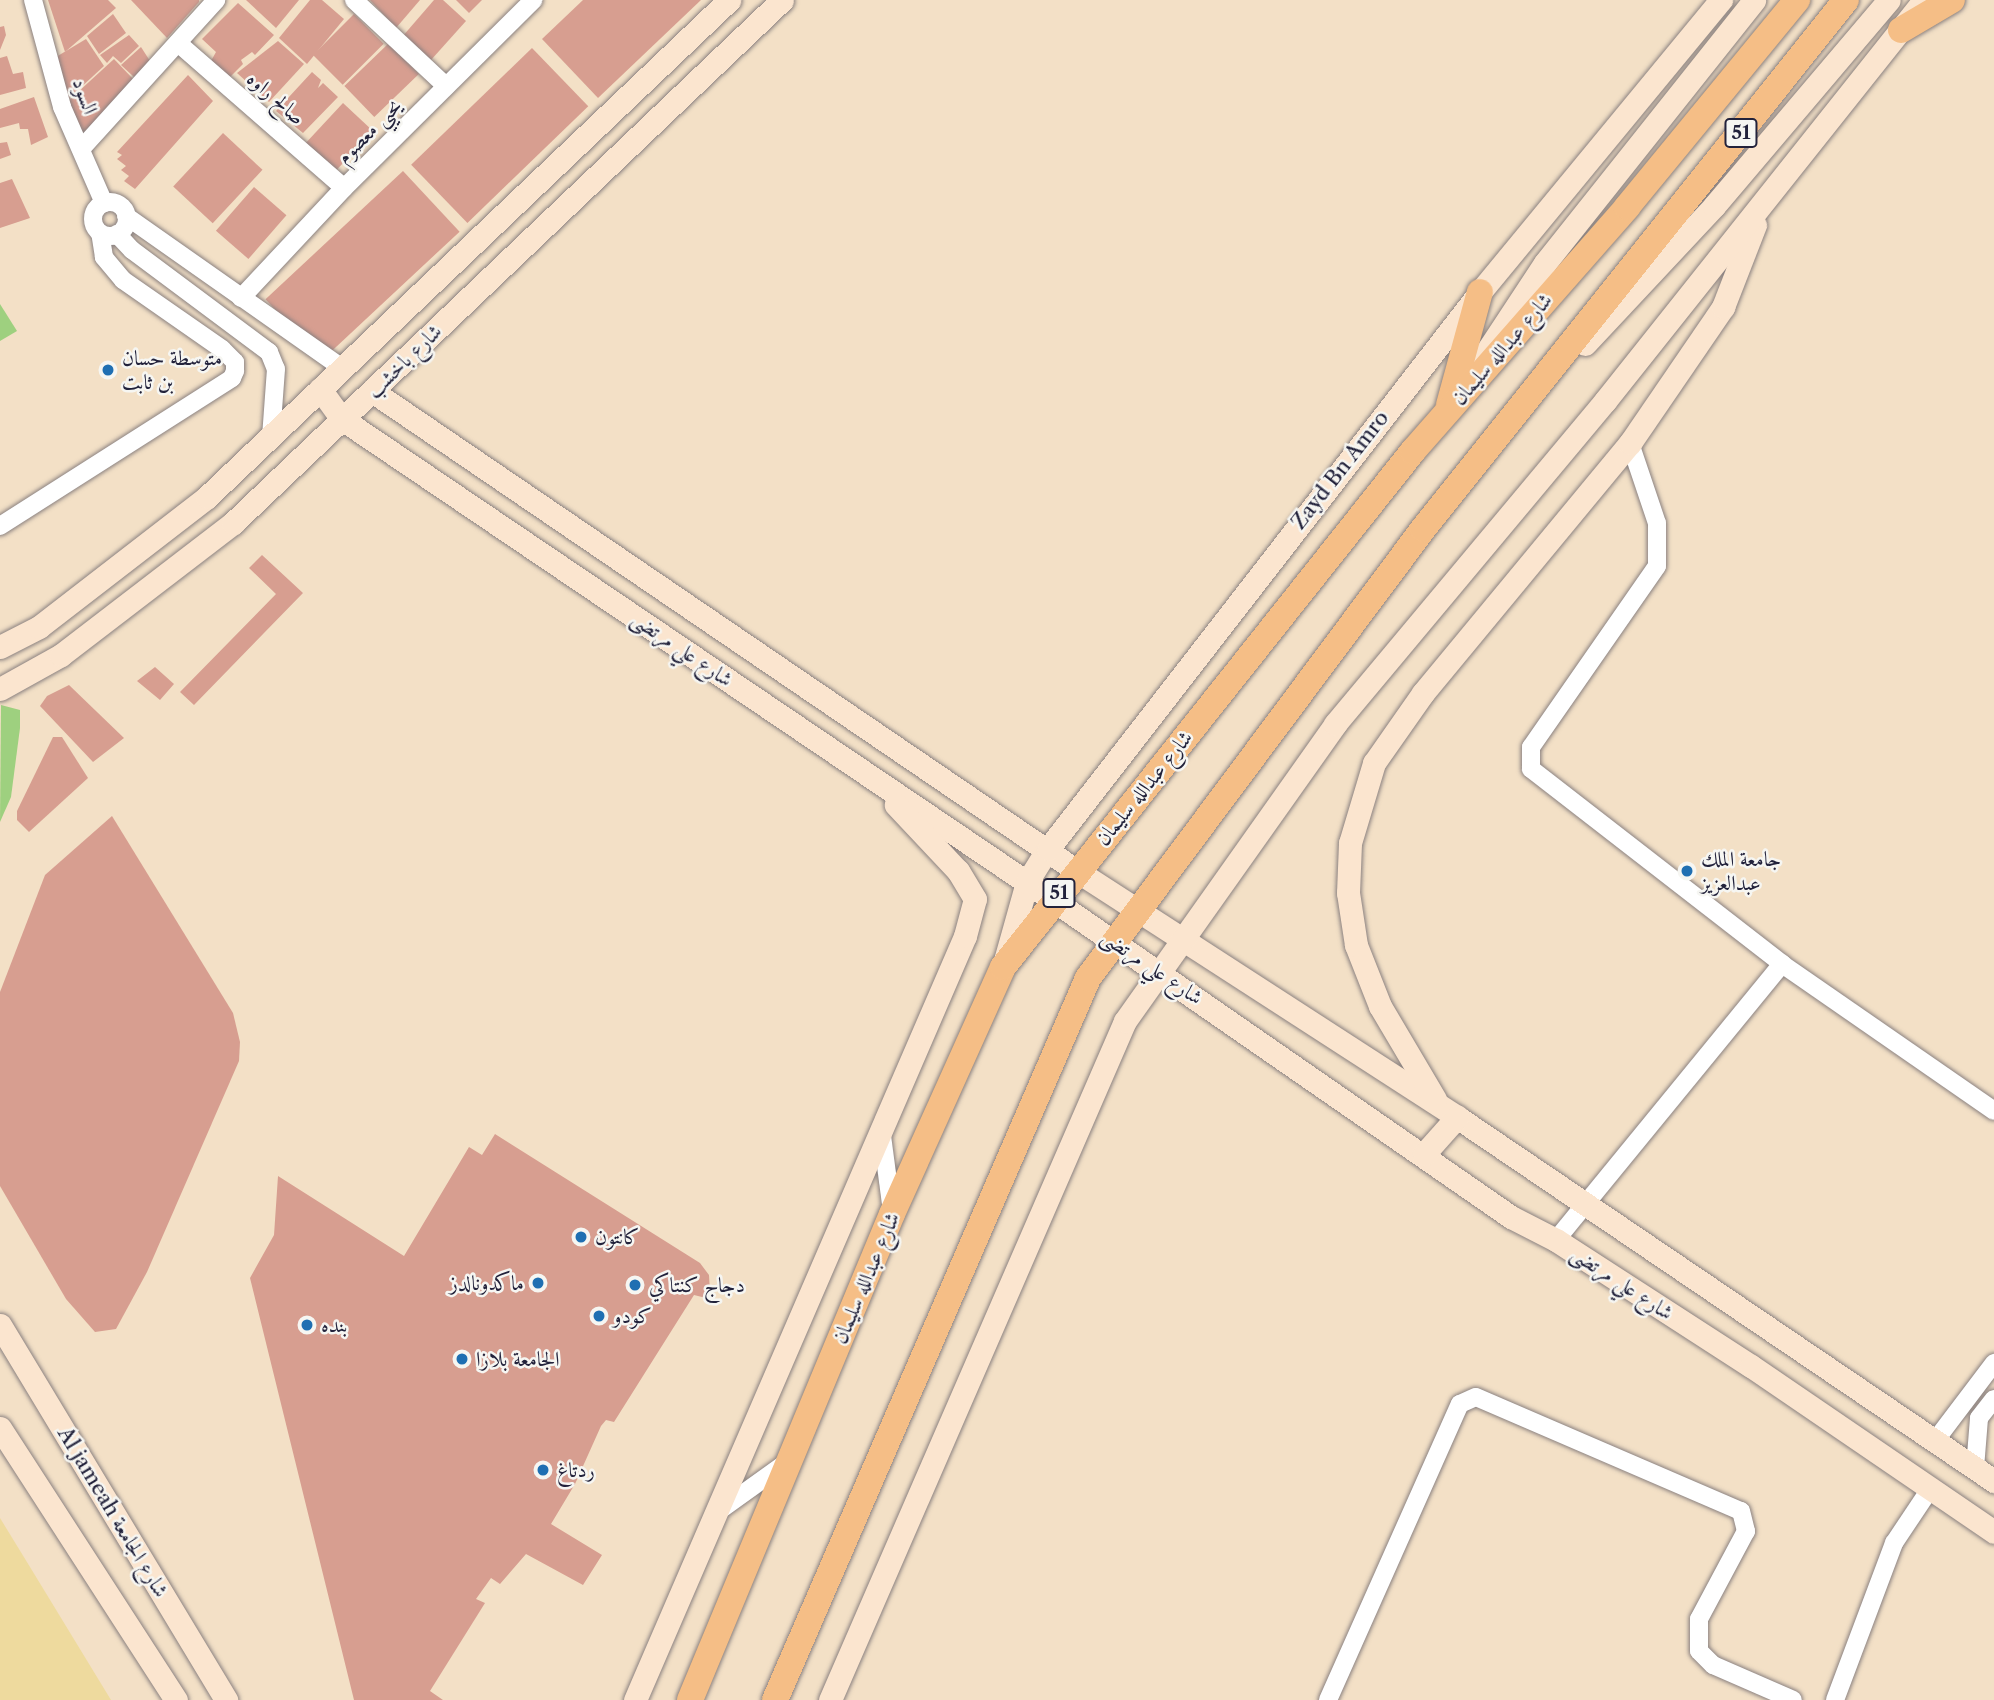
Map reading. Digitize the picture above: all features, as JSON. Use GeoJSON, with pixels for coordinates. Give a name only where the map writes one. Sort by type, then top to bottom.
{"type":"FeatureCollection","features":[{"type":"Feature","properties":{"kind":"main road","name":"شارع باخشب"},"geometry":{"type":"LineString","coordinates":[[0,647],[39,627],[206,497],[729,0]]}},
{"type":"Feature","properties":{"kind":"main road","name":"شارع باخشب"},"geometry":{"type":"LineString","coordinates":[[0,689],[61,655],[233,523],[782,0]]}},
{"type":"Feature","properties":{"kind":"main road"},"geometry":{"type":"LineString","coordinates":[[1448,410],[1545,263],[1754,0]]}},
{"type":"Feature","properties":{"kind":"main road","name":"شارع عبدالله سليمان"},"geometry":{"type":"LineString","coordinates":[[690,1700],[892,1214],[1003,967],[1077,871],[1448,410],[1627,207],[1797,0]]}},
{"type":"Feature","properties":{"kind":"main road","name":"51"},"geometry":{"type":"LineString","coordinates":[[775,1700],[1082,990],[1137,909],[1492,443],[1846,0]]}},
{"type":"Feature","properties":{"kind":"main road"},"geometry":{"type":"LineString","coordinates":[[1492,443],[1714,206],[1889,0]]}},
{"type":"Feature","properties":{"kind":"main road"},"geometry":{"type":"LineString","coordinates":[[830,1700],[1120,1032],[1335,724],[1762,204],[1924,0]]}},
{"type":"Feature","properties":{"kind":"main road"},"geometry":{"type":"LineString","coordinates":[[1902,30],[1952,0]]}},
{"type":"Feature","properties":{"kind":"main road","name":"Zayd Bn Amro"},"geometry":{"type":"LineString","coordinates":[[1003,967],[1027,882],[1048,849],[1480,292],[1714,6]]}},
{"type":"Feature","properties":{"kind":"main road"},"geometry":{"type":"LineString","coordinates":[[1424,1154],[1447,1111],[1380,1006],[1356,945],[1348,893],[1350,843],[1374,763],[1416,703],[1630,443],[1723,307],[1762,204]]}},
{"type":"Feature","properties":{"kind":"main road"},"geometry":{"type":"LineString","coordinates":[[1448,410],[1480,292]]}},
{"type":"Feature","properties":{"kind":"main road","name":"شارع علي مرتضى"},"geometry":{"type":"LineString","coordinates":[[320,389],[342,419],[1054,900],[1424,1154],[1511,1217],[1556,1240],[1994,1532]]}},
{"type":"Feature","properties":{"kind":"main road","name":"شارع علي مرتضى"},"geometry":{"type":"LineString","coordinates":[[372,391],[1077,871],[1447,1111],[1994,1481]]}},
{"type":"Feature","properties":{"kind":"main road"},"geometry":{"type":"LineString","coordinates":[[635,1700],[965,936],[975,899],[958,871],[867,774]]}},
{"type":"Feature","properties":{"kind":"main road","name":"Al jameah شارع الجامعة"},"geometry":{"type":"LineString","coordinates":[[0,1325],[226,1700]]}},
{"type":"Feature","properties":{"kind":"main road"},"geometry":{"type":"LineString","coordinates":[[0,1428],[176,1700]]}},
{"type":"Feature","properties":{"kind":"street","name":"السود"},"geometry":{"type":"LineString","coordinates":[[33,0],[62,107],[104,203]]}},
{"type":"Feature","properties":{"kind":"street"},"geometry":{"type":"LineString","coordinates":[[354,0],[446,86]]}},
{"type":"Feature","properties":{"kind":"street","name":"يحيي معصوم"},"geometry":{"type":"LineString","coordinates":[[241,298],[344,188],[533,0]]}},
{"type":"Feature","properties":{"kind":"street"},"geometry":{"type":"LineString","coordinates":[[82,149],[214,1]]}},
{"type":"Feature","properties":{"kind":"street","name":"صالح راوه"},"geometry":{"type":"LineString","coordinates":[[178,43],[344,188]]}},
{"type":"Feature","properties":{"kind":"street"},"geometry":{"type":"LineString","coordinates":[[271,437],[276,369],[269,352],[109,234],[94,215],[104,203],[121,206],[126,216],[342,368]]}},
{"type":"Feature","properties":{"kind":"street"},"geometry":{"type":"LineString","coordinates":[[0,526],[232,378],[235,371],[235,362],[222,349],[123,279],[104,257],[109,234],[126,216]]}},
{"type":"Feature","properties":{"kind":"street"},"geometry":{"type":"LineString","coordinates":[[1630,443],[1657,523],[1657,566],[1531,747],[1531,769],[1782,964],[1994,1111]]}},
{"type":"Feature","properties":{"kind":"street"},"geometry":{"type":"LineString","coordinates":[[1556,1240],[1782,964]]}},
{"type":"Feature","properties":{"kind":"street"},"geometry":{"type":"LineString","coordinates":[[881,1128],[892,1214]]}},
{"type":"Feature","properties":{"kind":"street"},"geometry":{"type":"LineString","coordinates":[[1935,1441],[1994,1363]]}},
{"type":"Feature","properties":{"kind":"street"},"geometry":{"type":"LineString","coordinates":[[1328,1700],[1460,1404],[1476,1396],[1741,1511],[1746,1531],[1699,1619],[1699,1651],[1713,1665],[1793,1700]]}},
{"type":"Feature","properties":{"kind":"street"},"geometry":{"type":"LineString","coordinates":[[1975,1468],[1979,1418],[1994,1399]]}},
{"type":"Feature","properties":{"kind":"street"},"geometry":{"type":"LineString","coordinates":[[713,1515],[790,1460]]}},
{"type":"Feature","properties":{"kind":"street"},"geometry":{"type":"LineString","coordinates":[[1835,1700],[1894,1543],[1930,1489]]}},
{"type":"Feature","properties":{"kind":"street"},"geometry":{"type":"LineString","coordinates":[[625,1700],[650,1660]]}},
{"type":"Feature","properties":{"kind":"green space"},"geometry":{"type":"Polygon","coordinates":[[[0,304],[17,331],[0,341],[0,304]]]}},
{"type":"Feature","properties":{"kind":"green space"},"geometry":{"type":"Polygon","coordinates":[[[1,705],[20,710],[20,728],[11,797],[0,822],[1,705]]]}},
{"type":"Feature","properties":{"kind":"sand"},"geometry":{"type":"Polygon","coordinates":[[[0,1518],[30,1567],[111,1700],[0,1700],[0,1518]]]}},
{"type":"Feature","properties":{"kind":"building"},"geometry":{"type":"Polygon","coordinates":[[[48,0],[108,0],[116,8],[65,52],[48,0]]]}},
{"type":"Feature","properties":{"kind":"building"},"geometry":{"type":"Polygon","coordinates":[[[131,0],[199,0],[199,2],[167,38],[131,0]]]}},
{"type":"Feature","properties":{"kind":"building"},"geometry":{"type":"Polygon","coordinates":[[[246,0],[299,0],[276,28],[246,0]]]}},
{"type":"Feature","properties":{"kind":"building"},"geometry":{"type":"Polygon","coordinates":[[[310,0],[322,0],[344,19],[307,64],[279,38],[310,0]]]}},
{"type":"Feature","properties":{"kind":"building"},"geometry":{"type":"Polygon","coordinates":[[[370,0],[420,0],[396,28],[370,0]]]}},
{"type":"Feature","properties":{"kind":"building"},"geometry":{"type":"Polygon","coordinates":[[[434,0],[443,0],[466,21],[431,60],[402,37],[434,0]]]}},
{"type":"Feature","properties":{"kind":"building"},"geometry":{"type":"Polygon","coordinates":[[[456,0],[482,0],[469,13],[456,0]]]}},
{"type":"Feature","properties":{"kind":"building"},"geometry":{"type":"Polygon","coordinates":[[[583,0],[701,0],[598,98],[542,39],[583,0]]]}},
{"type":"Feature","properties":{"kind":"building"},"geometry":{"type":"Polygon","coordinates":[[[238,3],[274,35],[255,55],[252,52],[241,60],[243,64],[230,77],[211,61],[216,52],[202,39],[238,3]]]}},
{"type":"Feature","properties":{"kind":"building"},"geometry":{"type":"Polygon","coordinates":[[[113,14],[126,33],[99,54],[87,36],[113,14]]]}},
{"type":"Feature","properties":{"kind":"building"},"geometry":{"type":"Polygon","coordinates":[[[354,14],[384,44],[343,85],[313,55],[354,14]]]}},
{"type":"Feature","properties":{"kind":"building"},"geometry":{"type":"Polygon","coordinates":[[[4,26],[6,35],[0,50],[0,27],[4,26]]]}},
{"type":"Feature","properties":{"kind":"building"},"geometry":{"type":"Polygon","coordinates":[[[129,35],[139,46],[121,63],[113,56],[107,63],[100,55],[129,35]]]}},
{"type":"Feature","properties":{"kind":"building"},"geometry":{"type":"Polygon","coordinates":[[[86,39],[104,66],[66,101],[56,57],[86,39]]]}},
{"type":"Feature","properties":{"kind":"building"},"geometry":{"type":"Polygon","coordinates":[[[278,41],[304,64],[269,102],[237,73],[278,41]]]}},
{"type":"Feature","properties":{"kind":"building"},"geometry":{"type":"Polygon","coordinates":[[[389,43],[419,74],[374,117],[344,86],[389,43]]]}},
{"type":"Feature","properties":{"kind":"building"},"geometry":{"type":"Polygon","coordinates":[[[141,47],[150,61],[134,77],[121,65],[141,47]]]}},
{"type":"Feature","properties":{"kind":"building"},"geometry":{"type":"Polygon","coordinates":[[[532,48],[588,106],[467,223],[411,165],[532,48]]]}},
{"type":"Feature","properties":{"kind":"building"},"geometry":{"type":"Polygon","coordinates":[[[7,56],[13,74],[23,72],[26,88],[0,95],[0,58],[7,56]]]}},
{"type":"Feature","properties":{"kind":"building"},"geometry":{"type":"Polygon","coordinates":[[[114,59],[134,80],[84,135],[66,103],[114,59]]]}},
{"type":"Feature","properties":{"kind":"building"},"geometry":{"type":"Polygon","coordinates":[[[312,72],[321,80],[318,88],[323,83],[338,97],[303,133],[276,111],[312,72]]]}},
{"type":"Feature","properties":{"kind":"building"},"geometry":{"type":"Polygon","coordinates":[[[188,75],[213,101],[135,189],[124,181],[129,176],[121,170],[126,166],[117,159],[122,155],[117,152],[188,75]]]}},
{"type":"Feature","properties":{"kind":"building"},"geometry":{"type":"Polygon","coordinates":[[[34,97],[48,137],[31,145],[28,129],[20,129],[19,123],[0,128],[0,109],[34,97]]]}},
{"type":"Feature","properties":{"kind":"building"},"geometry":{"type":"Polygon","coordinates":[[[343,103],[373,131],[333,174],[303,146],[343,103]]]}},
{"type":"Feature","properties":{"kind":"building"},"geometry":{"type":"Polygon","coordinates":[[[223,133],[262,170],[213,223],[173,186],[223,133]]]}},
{"type":"Feature","properties":{"kind":"building"},"geometry":{"type":"Polygon","coordinates":[[[7,142],[11,155],[0,159],[0,143],[7,142]]]}},
{"type":"Feature","properties":{"kind":"building"},"geometry":{"type":"Polygon","coordinates":[[[403,171],[460,232],[322,360],[266,299],[403,171]]]}},
{"type":"Feature","properties":{"kind":"building"},"geometry":{"type":"Polygon","coordinates":[[[12,179],[30,218],[0,228],[0,183],[12,179]]]}},
{"type":"Feature","properties":{"kind":"building"},"geometry":{"type":"Polygon","coordinates":[[[254,187],[286,215],[248,259],[216,231],[254,187]]]}},
{"type":"Feature","properties":{"kind":"building"},"geometry":{"type":"Polygon","coordinates":[[[262,555],[303,593],[194,705],[180,692],[276,594],[249,568],[262,555]]]}},
{"type":"Feature","properties":{"kind":"building"},"geometry":{"type":"Polygon","coordinates":[[[155,667],[174,684],[160,700],[137,681],[155,667]]]}},
{"type":"Feature","properties":{"kind":"building"},"geometry":{"type":"Polygon","coordinates":[[[69,685],[124,738],[93,762],[40,706],[47,696],[69,685]]]}},
{"type":"Feature","properties":{"kind":"building"},"geometry":{"type":"Polygon","coordinates":[[[53,737],[62,737],[88,778],[29,832],[17,820],[17,811],[53,737]]]}},
{"type":"Feature","properties":{"kind":"building"},"geometry":{"type":"Polygon","coordinates":[[[112,816],[233,1013],[240,1042],[239,1061],[147,1272],[116,1329],[95,1332],[66,1299],[0,1186],[0,992],[45,875],[112,816]]]}},
{"type":"Feature","properties":{"kind":"building","name":"الجامعة بلازا"},"geometry":{"type":"Polygon","coordinates":[[[495,1134],[700,1263],[709,1275],[710,1292],[706,1298],[694,1295],[614,1422],[606,1420],[601,1426],[575,1484],[551,1524],[602,1555],[583,1585],[526,1554],[500,1584],[491,1578],[476,1599],[485,1603],[430,1691],[443,1700],[354,1700],[250,1278],[274,1235],[278,1176],[404,1256],[469,1147],[482,1155],[495,1134]]]}},
{"type":"Feature","properties":{"kind":"place","name":"متوسطة حسان بن ثابت"},"geometry":{"type":"Point","coordinates":[108,370]}},
{"type":"Feature","properties":{"kind":"place","name":"جامعة الملك عبدالعزيز"},"geometry":{"type":"Point","coordinates":[1687,871]}},
{"type":"Feature","properties":{"kind":"place","name":"كانتون"},"geometry":{"type":"Point","coordinates":[581,1237]}},
{"type":"Feature","properties":{"kind":"place","name":"ماكدونالدز"},"geometry":{"type":"Point","coordinates":[538,1283]}},
{"type":"Feature","properties":{"kind":"place","name":"دجاج كنتاكي"},"geometry":{"type":"Point","coordinates":[635,1285]}},
{"type":"Feature","properties":{"kind":"place","name":"كودو"},"geometry":{"type":"Point","coordinates":[599,1316]}},
{"type":"Feature","properties":{"kind":"place","name":"بنده"},"geometry":{"type":"Point","coordinates":[307,1325]}},
{"type":"Feature","properties":{"kind":"place","name":"الجامعة بلازا"},"geometry":{"type":"Point","coordinates":[462,1359]}},
{"type":"Feature","properties":{"kind":"place","name":"ردتاغ"},"geometry":{"type":"Point","coordinates":[543,1470]}}]}
